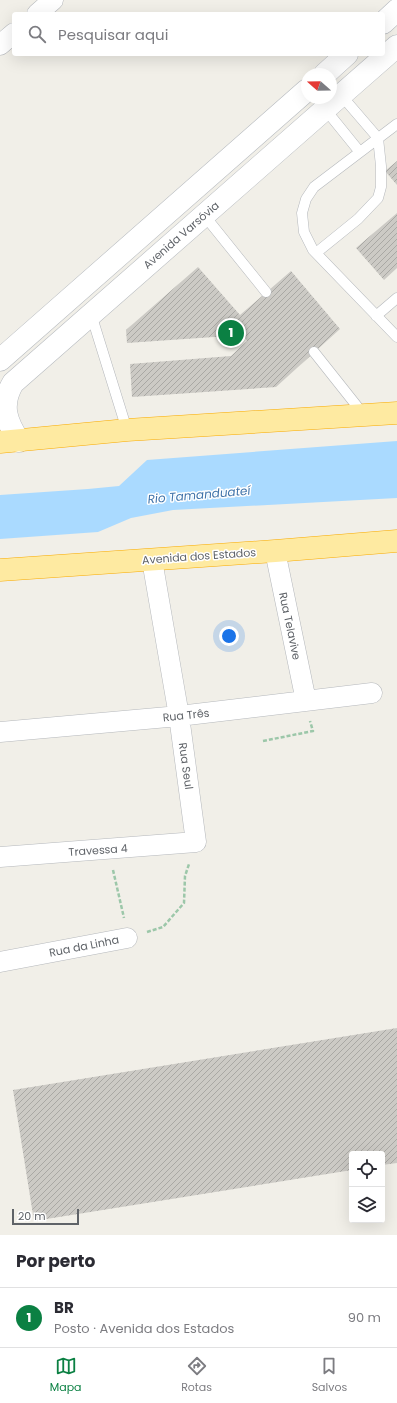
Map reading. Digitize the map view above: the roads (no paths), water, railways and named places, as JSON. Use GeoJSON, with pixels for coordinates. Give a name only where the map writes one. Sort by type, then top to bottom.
{"type":"FeatureCollection","features":[{"type":"Feature","properties":{"kind":"highway"},"geometry":{"type":"LineString","coordinates":[[10,441],[127,430],[397,413]]}},
{"type":"Feature","properties":{"kind":"highway","name":"Avenida dos Estados"},"geometry":{"type":"LineString","coordinates":[[0,570],[397,541]]}},
{"type":"Feature","properties":{"kind":"main road"},"geometry":{"type":"LineString","coordinates":[[385,21],[397,10]]}},
{"type":"Feature","properties":{"kind":"main road","name":"Avenida Varsóvia"},"geometry":{"type":"LineString","coordinates":[[10,441],[11,428],[6,418],[4,407],[9,389],[13,383],[397,46]]}},
{"type":"Feature","properties":{"kind":"main road"},"geometry":{"type":"LineString","coordinates":[[332,68],[345,56]]}},
{"type":"Feature","properties":{"kind":"main road"},"geometry":{"type":"LineString","coordinates":[[0,360],[301,95]]}},
{"type":"Feature","properties":{"kind":"street"},"geometry":{"type":"LineString","coordinates":[[38,12],[53,0]]}},
{"type":"Feature","properties":{"kind":"street"},"geometry":{"type":"LineString","coordinates":[[0,45],[12,35]]}},
{"type":"Feature","properties":{"kind":"street","name":"Rua Telavive"},"geometry":{"type":"LineString","coordinates":[[275,551],[306,701]]}},
{"type":"Feature","properties":{"kind":"street","name":"Rua Seul"},"geometry":{"type":"LineString","coordinates":[[152,560],[179,716],[196,842]]}},
{"type":"Feature","properties":{"kind":"street","name":"Rua Três"},"geometry":{"type":"LineString","coordinates":[[0,732],[179,716],[372,693]]}},
{"type":"Feature","properties":{"kind":"street","name":"Travessa 4"},"geometry":{"type":"LineString","coordinates":[[0,857],[196,842]]}},
{"type":"Feature","properties":{"kind":"street","name":"Rua da Linha"},"geometry":{"type":"LineString","coordinates":[[0,962],[127,938]]}},
{"type":"Feature","properties":{"kind":"lane"},"geometry":{"type":"LineString","coordinates":[[316,253],[358,219],[378,198],[381,187],[381,166],[378,138],[341,95]]}},
{"type":"Feature","properties":{"kind":"lane"},"geometry":{"type":"LineString","coordinates":[[325,110],[359,151]]}},
{"type":"Feature","properties":{"kind":"lane"},"geometry":{"type":"LineString","coordinates":[[397,124],[359,151],[314,187],[306,200],[302,213],[304,232],[313,250],[397,337]]}},
{"type":"Feature","properties":{"kind":"lane"},"geometry":{"type":"LineString","coordinates":[[204,215],[266,292]]}},
{"type":"Feature","properties":{"kind":"lane"},"geometry":{"type":"LineString","coordinates":[[376,316],[397,298]]}},
{"type":"Feature","properties":{"kind":"lane"},"geometry":{"type":"LineString","coordinates":[[91,314],[127,430]]}},
{"type":"Feature","properties":{"kind":"lane"},"geometry":{"type":"LineString","coordinates":[[314,352],[364,415]]}},
{"type":"Feature","properties":{"kind":"water","name":"Rio Tamanduateí"},"geometry":{"type":"Polygon","coordinates":[[[397,441],[397,498],[173,510],[131,518],[98,532],[0,539],[0,495],[119,486],[147,460],[397,441]]]}},
{"type":"Feature","properties":{"kind":"place","name":"BR"},"geometry":{"type":"Point","coordinates":[231,333]}}]}
